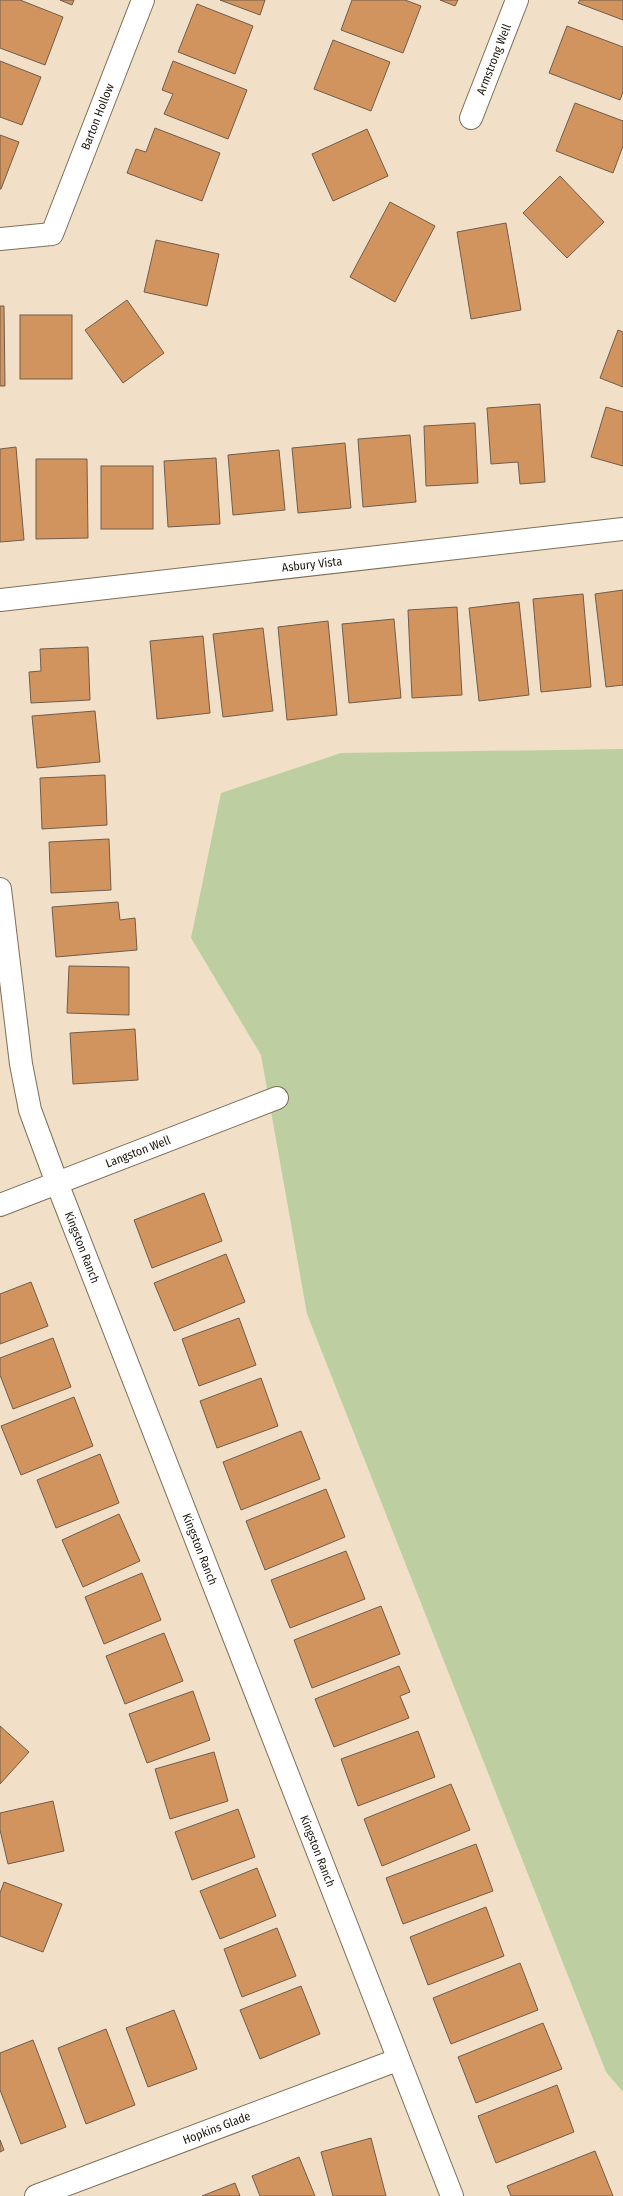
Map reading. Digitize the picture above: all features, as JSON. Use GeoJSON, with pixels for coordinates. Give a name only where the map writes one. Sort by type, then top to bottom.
{"type":"FeatureCollection","features":[{"type":"Feature","properties":{"kind":"street","name":"Barton Hollow"},"geometry":{"type":"LineString","coordinates":[[0,239],[52,234],[143,0]]}},
{"type":"Feature","properties":{"kind":"street","name":"Armstrong Well"},"geometry":{"type":"LineString","coordinates":[[471,118],[517,0]]}},
{"type":"Feature","properties":{"kind":"street","name":"Asbury Vista"},"geometry":{"type":"LineString","coordinates":[[0,600],[623,529]]}},
{"type":"Feature","properties":{"kind":"street","name":"Kingston Ranch"},"geometry":{"type":"LineString","coordinates":[[0,889],[21,1064],[30,1110],[397,2060],[452,2196]]}},
{"type":"Feature","properties":{"kind":"street","name":"Langston Well"},"geometry":{"type":"LineString","coordinates":[[0,1205],[277,1098]]}},
{"type":"Feature","properties":{"kind":"street","name":"Hopkins Glade"},"geometry":{"type":"LineString","coordinates":[[36,2196],[397,2060]]}},
{"type":"Feature","properties":{"kind":"green space"},"geometry":{"type":"Polygon","coordinates":[[[623,749],[623,2092],[606,2072],[307,1314],[261,1055],[191,938],[221,793],[341,753],[623,749]]]}},
{"type":"Feature","properties":{"kind":"building"},"geometry":{"type":"Polygon","coordinates":[[[0,0],[20,0],[63,17],[45,65],[0,48],[0,0]]]}},
{"type":"Feature","properties":{"kind":"building"},"geometry":{"type":"Polygon","coordinates":[[[60,0],[74,0],[72,5],[60,0]]]}},
{"type":"Feature","properties":{"kind":"building"},"geometry":{"type":"Polygon","coordinates":[[[220,0],[265,0],[260,15],[220,0]]]}},
{"type":"Feature","properties":{"kind":"building"},"geometry":{"type":"Polygon","coordinates":[[[352,0],[405,0],[421,6],[403,53],[341,30],[352,0]]]}},
{"type":"Feature","properties":{"kind":"building"},"geometry":{"type":"Polygon","coordinates":[[[440,0],[458,0],[455,6],[440,0]]]}},
{"type":"Feature","properties":{"kind":"building"},"geometry":{"type":"Polygon","coordinates":[[[580,0],[623,0],[623,20],[578,3],[580,0]]]}},
{"type":"Feature","properties":{"kind":"building"},"geometry":{"type":"Polygon","coordinates":[[[197,4],[253,26],[235,74],[178,52],[197,4]]]}},
{"type":"Feature","properties":{"kind":"building"},"geometry":{"type":"Polygon","coordinates":[[[567,26],[623,47],[623,92],[620,100],[549,73],[567,26]]]}},
{"type":"Feature","properties":{"kind":"building"},"geometry":{"type":"Polygon","coordinates":[[[333,40],[390,62],[371,111],[314,89],[333,40]]]}},
{"type":"Feature","properties":{"kind":"building"},"geometry":{"type":"Polygon","coordinates":[[[0,61],[41,77],[22,125],[0,117],[0,61]]]}},
{"type":"Feature","properties":{"kind":"building"},"geometry":{"type":"Polygon","coordinates":[[[173,61],[247,90],[228,139],[164,114],[173,94],[162,90],[173,61]]]}},
{"type":"Feature","properties":{"kind":"building"},"geometry":{"type":"Polygon","coordinates":[[[575,103],[623,121],[623,146],[613,173],[556,151],[575,103]]]}},
{"type":"Feature","properties":{"kind":"building"},"geometry":{"type":"Polygon","coordinates":[[[155,128],[220,153],[202,201],[127,173],[136,149],[146,152],[155,128]]]}},
{"type":"Feature","properties":{"kind":"building"},"geometry":{"type":"Polygon","coordinates":[[[367,129],[388,176],[333,201],[312,154],[367,129]]]}},
{"type":"Feature","properties":{"kind":"building"},"geometry":{"type":"Polygon","coordinates":[[[0,135],[19,142],[1,189],[0,189],[0,135]]]}},
{"type":"Feature","properties":{"kind":"building"},"geometry":{"type":"Polygon","coordinates":[[[560,176],[604,222],[567,258],[523,213],[560,176]]]}},
{"type":"Feature","properties":{"kind":"building"},"geometry":{"type":"Polygon","coordinates":[[[390,202],[435,226],[395,302],[350,277],[390,202]]]}},
{"type":"Feature","properties":{"kind":"building"},"geometry":{"type":"Polygon","coordinates":[[[506,223],[521,310],[471,319],[457,232],[506,223]]]}},
{"type":"Feature","properties":{"kind":"building"},"geometry":{"type":"Polygon","coordinates":[[[156,240],[219,254],[207,306],[144,292],[156,240]]]}},
{"type":"Feature","properties":{"kind":"building"},"geometry":{"type":"Polygon","coordinates":[[[127,300],[164,353],[123,383],[85,330],[127,300]]]}},
{"type":"Feature","properties":{"kind":"building"},"geometry":{"type":"Polygon","coordinates":[[[0,306],[4,306],[5,386],[0,386],[0,306]]]}},
{"type":"Feature","properties":{"kind":"building"},"geometry":{"type":"Polygon","coordinates":[[[20,315],[72,315],[72,379],[20,379],[20,315]]]}},
{"type":"Feature","properties":{"kind":"building"},"geometry":{"type":"Polygon","coordinates":[[[618,330],[623,332],[623,387],[600,378],[618,330]]]}},
{"type":"Feature","properties":{"kind":"building"},"geometry":{"type":"Polygon","coordinates":[[[540,404],[545,482],[520,484],[518,462],[491,464],[487,408],[540,404]]]}},
{"type":"Feature","properties":{"kind":"building"},"geometry":{"type":"Polygon","coordinates":[[[606,407],[623,412],[623,466],[591,457],[606,407]]]}},
{"type":"Feature","properties":{"kind":"building"},"geometry":{"type":"Polygon","coordinates":[[[475,423],[478,483],[426,486],[424,426],[475,423]]]}},
{"type":"Feature","properties":{"kind":"building"},"geometry":{"type":"Polygon","coordinates":[[[410,435],[416,502],[363,507],[358,439],[410,435]]]}},
{"type":"Feature","properties":{"kind":"building"},"geometry":{"type":"Polygon","coordinates":[[[345,443],[351,508],[298,513],[292,448],[345,443]]]}},
{"type":"Feature","properties":{"kind":"building"},"geometry":{"type":"Polygon","coordinates":[[[16,447],[24,540],[0,542],[0,449],[16,447]]]}},
{"type":"Feature","properties":{"kind":"building"},"geometry":{"type":"Polygon","coordinates":[[[279,450],[285,510],[233,515],[228,455],[279,450]]]}},
{"type":"Feature","properties":{"kind":"building"},"geometry":{"type":"Polygon","coordinates":[[[216,458],[220,524],[168,527],[164,461],[216,458]]]}},
{"type":"Feature","properties":{"kind":"building"},"geometry":{"type":"Polygon","coordinates":[[[36,459],[87,459],[88,538],[36,539],[36,459]]]}},
{"type":"Feature","properties":{"kind":"building"},"geometry":{"type":"Polygon","coordinates":[[[101,466],[153,466],[153,529],[101,529],[101,466]]]}},
{"type":"Feature","properties":{"kind":"building"},"geometry":{"type":"Polygon","coordinates":[[[623,590],[623,685],[606,687],[595,594],[623,590]]]}},
{"type":"Feature","properties":{"kind":"building"},"geometry":{"type":"Polygon","coordinates":[[[583,594],[591,687],[541,692],[533,599],[583,594]]]}},
{"type":"Feature","properties":{"kind":"building"},"geometry":{"type":"Polygon","coordinates":[[[519,602],[529,695],[479,701],[469,608],[519,602]]]}},
{"type":"Feature","properties":{"kind":"building"},"geometry":{"type":"Polygon","coordinates":[[[457,607],[462,695],[412,698],[408,610],[457,607]]]}},
{"type":"Feature","properties":{"kind":"building"},"geometry":{"type":"Polygon","coordinates":[[[394,619],[401,698],[349,703],[342,624],[394,619]]]}},
{"type":"Feature","properties":{"kind":"building"},"geometry":{"type":"Polygon","coordinates":[[[328,621],[337,715],[287,720],[278,627],[328,621]]]}},
{"type":"Feature","properties":{"kind":"building"},"geometry":{"type":"Polygon","coordinates":[[[263,628],[273,711],[223,717],[213,634],[263,628]]]}},
{"type":"Feature","properties":{"kind":"building"},"geometry":{"type":"Polygon","coordinates":[[[203,636],[210,713],[157,719],[150,641],[203,636]]]}},
{"type":"Feature","properties":{"kind":"building"},"geometry":{"type":"Polygon","coordinates":[[[88,647],[90,700],[31,703],[29,672],[41,671],[40,649],[88,647]]]}},
{"type":"Feature","properties":{"kind":"building"},"geometry":{"type":"Polygon","coordinates":[[[95,711],[100,762],[37,768],[32,716],[95,711]]]}},
{"type":"Feature","properties":{"kind":"building"},"geometry":{"type":"Polygon","coordinates":[[[105,775],[107,825],[42,829],[40,778],[105,775]]]}},
{"type":"Feature","properties":{"kind":"building"},"geometry":{"type":"Polygon","coordinates":[[[109,839],[111,890],[51,893],[49,842],[109,839]]]}},
{"type":"Feature","properties":{"kind":"building"},"geometry":{"type":"Polygon","coordinates":[[[118,902],[120,920],[135,918],[137,950],[56,957],[52,907],[118,902]]]}},
{"type":"Feature","properties":{"kind":"building"},"geometry":{"type":"Polygon","coordinates":[[[69,966],[129,967],[129,1015],[67,1013],[69,966]]]}},
{"type":"Feature","properties":{"kind":"building"},"geometry":{"type":"Polygon","coordinates":[[[135,1029],[138,1080],[73,1084],[70,1033],[135,1029]]]}},
{"type":"Feature","properties":{"kind":"building"},"geometry":{"type":"Polygon","coordinates":[[[204,1193],[222,1241],[152,1268],[134,1220],[204,1193]]]}},
{"type":"Feature","properties":{"kind":"building"},"geometry":{"type":"Polygon","coordinates":[[[226,1254],[245,1302],[174,1331],[154,1283],[226,1254]]]}},
{"type":"Feature","properties":{"kind":"building"},"geometry":{"type":"Polygon","coordinates":[[[31,1282],[48,1326],[0,1344],[0,1294],[31,1282]]]}},
{"type":"Feature","properties":{"kind":"building"},"geometry":{"type":"Polygon","coordinates":[[[239,1318],[256,1365],[199,1386],[182,1339],[239,1318]]]}},
{"type":"Feature","properties":{"kind":"building"},"geometry":{"type":"Polygon","coordinates":[[[53,1338],[71,1387],[13,1409],[0,1375],[0,1358],[53,1338]]]}},
{"type":"Feature","properties":{"kind":"building"},"geometry":{"type":"Polygon","coordinates":[[[261,1378],[278,1426],[217,1448],[200,1401],[261,1378]]]}},
{"type":"Feature","properties":{"kind":"building"},"geometry":{"type":"Polygon","coordinates":[[[74,1397],[93,1446],[21,1475],[1,1426],[74,1397]]]}},
{"type":"Feature","properties":{"kind":"building"},"geometry":{"type":"Polygon","coordinates":[[[301,1431],[320,1479],[241,1510],[223,1462],[301,1431]]]}},
{"type":"Feature","properties":{"kind":"building"},"geometry":{"type":"Polygon","coordinates":[[[100,1454],[119,1503],[56,1528],[37,1480],[100,1454]]]}},
{"type":"Feature","properties":{"kind":"building"},"geometry":{"type":"Polygon","coordinates":[[[326,1489],[345,1537],[265,1570],[246,1521],[326,1489]]]}},
{"type":"Feature","properties":{"kind":"building"},"geometry":{"type":"Polygon","coordinates":[[[119,1514],[140,1561],[83,1587],[62,1540],[119,1514]]]}},
{"type":"Feature","properties":{"kind":"building"},"geometry":{"type":"Polygon","coordinates":[[[346,1551],[365,1599],[290,1628],[271,1580],[346,1551]]]}},
{"type":"Feature","properties":{"kind":"building"},"geometry":{"type":"Polygon","coordinates":[[[142,1573],[161,1620],[104,1644],[85,1597],[142,1573]]]}},
{"type":"Feature","properties":{"kind":"building"},"geometry":{"type":"Polygon","coordinates":[[[381,1606],[400,1654],[312,1688],[294,1640],[381,1606]]]}},
{"type":"Feature","properties":{"kind":"building"},"geometry":{"type":"Polygon","coordinates":[[[164,1633],[183,1681],[125,1704],[106,1656],[164,1633]]]}},
{"type":"Feature","properties":{"kind":"building"},"geometry":{"type":"Polygon","coordinates":[[[399,1666],[410,1692],[400,1696],[409,1718],[334,1747],[315,1699],[399,1666]]]}},
{"type":"Feature","properties":{"kind":"building"},"geometry":{"type":"Polygon","coordinates":[[[193,1691],[210,1740],[147,1763],[129,1714],[193,1691]]]}},
{"type":"Feature","properties":{"kind":"building"},"geometry":{"type":"Polygon","coordinates":[[[0,1726],[29,1752],[0,1784],[0,1726]]]}},
{"type":"Feature","properties":{"kind":"building"},"geometry":{"type":"Polygon","coordinates":[[[418,1731],[435,1777],[358,1806],[341,1759],[418,1731]]]}},
{"type":"Feature","properties":{"kind":"building"},"geometry":{"type":"Polygon","coordinates":[[[214,1752],[228,1801],[170,1819],[155,1769],[214,1752]]]}},
{"type":"Feature","properties":{"kind":"building"},"geometry":{"type":"Polygon","coordinates":[[[451,1784],[470,1830],[382,1866],[364,1819],[451,1784]]]}},
{"type":"Feature","properties":{"kind":"building"},"geometry":{"type":"Polygon","coordinates":[[[53,1801],[64,1851],[8,1864],[0,1830],[0,1813],[53,1801]]]}},
{"type":"Feature","properties":{"kind":"building"},"geometry":{"type":"Polygon","coordinates":[[[238,1809],[255,1857],[192,1880],[175,1832],[238,1809]]]}},
{"type":"Feature","properties":{"kind":"building"},"geometry":{"type":"Polygon","coordinates":[[[476,1844],[493,1891],[403,1924],[386,1878],[476,1844]]]}},
{"type":"Feature","properties":{"kind":"building"},"geometry":{"type":"Polygon","coordinates":[[[257,1868],[276,1916],[220,1939],[200,1891],[257,1868]]]}},
{"type":"Feature","properties":{"kind":"building"},"geometry":{"type":"Polygon","coordinates":[[[4,1882],[62,1904],[43,1952],[0,1936],[0,1893],[4,1882]]]}},
{"type":"Feature","properties":{"kind":"building"},"geometry":{"type":"Polygon","coordinates":[[[486,1907],[504,1956],[428,1985],[410,1937],[486,1907]]]}},
{"type":"Feature","properties":{"kind":"building"},"geometry":{"type":"Polygon","coordinates":[[[277,1928],[296,1976],[242,1997],[224,1949],[277,1928]]]}},
{"type":"Feature","properties":{"kind":"building"},"geometry":{"type":"Polygon","coordinates":[[[520,1963],[538,2010],[451,2044],[433,1998],[520,1963]]]}},
{"type":"Feature","properties":{"kind":"building"},"geometry":{"type":"Polygon","coordinates":[[[301,1986],[320,2034],[260,2059],[240,2010],[301,1986]]]}},
{"type":"Feature","properties":{"kind":"building"},"geometry":{"type":"Polygon","coordinates":[[[174,2010],[197,2069],[148,2087],[126,2028],[174,2010]]]}},
{"type":"Feature","properties":{"kind":"building"},"geometry":{"type":"Polygon","coordinates":[[[543,2023],[562,2069],[476,2103],[458,2057],[543,2023]]]}},
{"type":"Feature","properties":{"kind":"building"},"geometry":{"type":"Polygon","coordinates":[[[106,2029],[135,2105],[86,2124],[58,2048],[106,2029]]]}},
{"type":"Feature","properties":{"kind":"building"},"geometry":{"type":"Polygon","coordinates":[[[33,2040],[66,2127],[21,2144],[0,2090],[0,2053],[33,2040]]]}},
{"type":"Feature","properties":{"kind":"building"},"geometry":{"type":"Polygon","coordinates":[[[557,2085],[574,2132],[496,2163],[478,2116],[557,2085]]]}},
{"type":"Feature","properties":{"kind":"building"},"geometry":{"type":"Polygon","coordinates":[[[371,2138],[386,2196],[333,2196],[321,2152],[371,2138]]]}},
{"type":"Feature","properties":{"kind":"building"},"geometry":{"type":"Polygon","coordinates":[[[0,2140],[4,2150],[0,2152],[0,2140]]]}},
{"type":"Feature","properties":{"kind":"building"},"geometry":{"type":"Polygon","coordinates":[[[595,2151],[613,2196],[511,2196],[507,2186],[595,2151]]]}},
{"type":"Feature","properties":{"kind":"building"},"geometry":{"type":"Polygon","coordinates":[[[299,2157],[315,2196],[260,2196],[252,2176],[299,2157]]]}},
{"type":"Feature","properties":{"kind":"building"},"geometry":{"type":"Polygon","coordinates":[[[235,2183],[240,2196],[202,2196],[235,2183]]]}}]}
